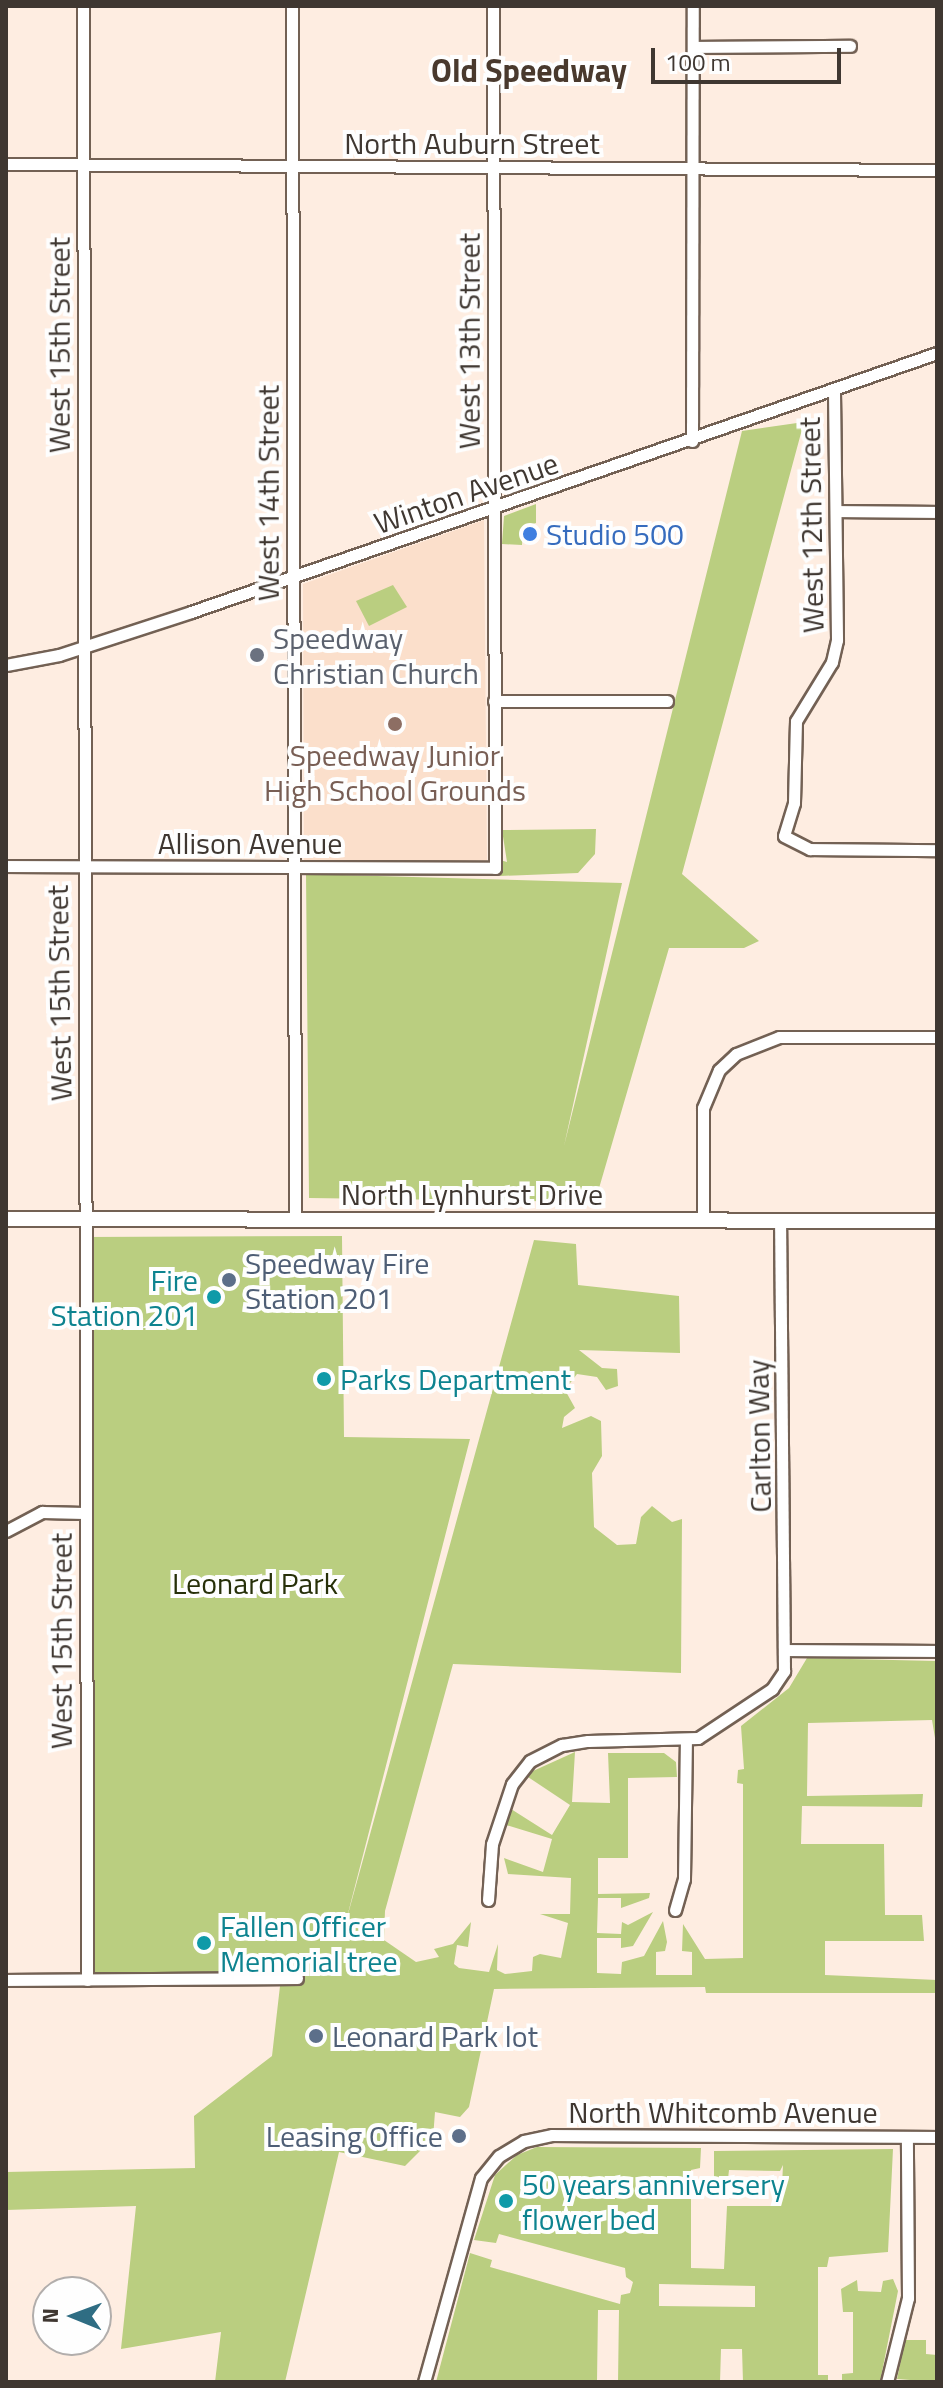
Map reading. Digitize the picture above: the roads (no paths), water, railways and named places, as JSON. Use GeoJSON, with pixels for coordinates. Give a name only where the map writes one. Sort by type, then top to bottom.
{"type":"FeatureCollection","features":[{"type":"Feature","properties":{"kind":"main road","name":"North Lynhurst Drive"},"geometry":{"type":"LineString","coordinates":[[6,1219],[937,1221]]}},
{"type":"Feature","properties":{"kind":"street","name":"West 15th Street"},"geometry":{"type":"LineString","coordinates":[[83,6],[82,867],[87,1980]]}},
{"type":"Feature","properties":{"kind":"street","name":"West 14th Street"},"geometry":{"type":"LineString","coordinates":[[292,6],[295,1220]]}},
{"type":"Feature","properties":{"kind":"street","name":"West 13th Street"},"geometry":{"type":"LineString","coordinates":[[493,6],[495,868]]}},
{"type":"Feature","properties":{"kind":"street"},"geometry":{"type":"LineString","coordinates":[[692,441],[693,6]]}},
{"type":"Feature","properties":{"kind":"street"},"geometry":{"type":"LineString","coordinates":[[693,47],[850,46]]}},
{"type":"Feature","properties":{"kind":"street","name":"North Auburn Street"},"geometry":{"type":"LineString","coordinates":[[6,164],[937,170]]}},
{"type":"Feature","properties":{"kind":"street","name":"Winton Avenue"},"geometry":{"type":"LineString","coordinates":[[6,665],[82,647],[293,577],[834,392],[937,353]]}},
{"type":"Feature","properties":{"kind":"street","name":"West 12th Street"},"geometry":{"type":"LineString","coordinates":[[834,392],[836,647],[796,721],[794,803],[784,836],[810,849],[937,850]]}},
{"type":"Feature","properties":{"kind":"street"},"geometry":{"type":"LineString","coordinates":[[836,511],[937,512]]}},
{"type":"Feature","properties":{"kind":"street"},"geometry":{"type":"LineString","coordinates":[[494,701],[667,701]]}},
{"type":"Feature","properties":{"kind":"street","name":"Allison Avenue"},"geometry":{"type":"LineString","coordinates":[[6,866],[495,868]]}},
{"type":"Feature","properties":{"kind":"street"},"geometry":{"type":"LineString","coordinates":[[703,1220],[703,1108],[719,1070],[736,1054],[779,1037],[937,1037]]}},
{"type":"Feature","properties":{"kind":"street","name":"Carlton Way"},"geometry":{"type":"LineString","coordinates":[[686,1741],[772,1689],[784,1671],[780,1221]]}},
{"type":"Feature","properties":{"kind":"street"},"geometry":{"type":"LineString","coordinates":[[6,1531],[42,1512],[84,1513]]}},
{"type":"Feature","properties":{"kind":"street"},"geometry":{"type":"LineString","coordinates":[[786,1650],[937,1651]]}},
{"type":"Feature","properties":{"kind":"street"},"geometry":{"type":"LineString","coordinates":[[488,1900],[492,1844],[512,1784],[530,1761],[562,1745],[588,1741],[686,1741],[684,1879],[675,1910]]}},
{"type":"Feature","properties":{"kind":"street"},"geometry":{"type":"LineString","coordinates":[[6,1980],[297,1978]]}},
{"type":"Feature","properties":{"kind":"street","name":"North Whitcomb Avenue"},"geometry":{"type":"LineString","coordinates":[[424,2382],[475,2194],[487,2168],[510,2147],[552,2135],[937,2137]]}},
{"type":"Feature","properties":{"kind":"street"},"geometry":{"type":"LineString","coordinates":[[887,2382],[908,2298],[907,2137]]}},
{"type":"Feature","properties":{"kind":"place","name":"Studio 500"},"geometry":{"type":"Point","coordinates":[530,534]}},
{"type":"Feature","properties":{"kind":"place","name":"Speedway Christian Church"},"geometry":{"type":"Point","coordinates":[257,655]}},
{"type":"Feature","properties":{"kind":"place","name":"Speedway Junior High School Grounds"},"geometry":{"type":"Point","coordinates":[395,724]}},
{"type":"Feature","properties":{"kind":"place","name":"Speedway Fire Station 201"},"geometry":{"type":"Point","coordinates":[229,1280]}},
{"type":"Feature","properties":{"kind":"place","name":"Fire Station 201"},"geometry":{"type":"Point","coordinates":[214,1297]}},
{"type":"Feature","properties":{"kind":"place","name":"Parks Department"},"geometry":{"type":"Point","coordinates":[324,1379]}},
{"type":"Feature","properties":{"kind":"place","name":"Fallen Officer Memorial tree"},"geometry":{"type":"Point","coordinates":[204,1943]}},
{"type":"Feature","properties":{"kind":"place","name":"Leonard Park lot"},"geometry":{"type":"Point","coordinates":[316,2036]}},
{"type":"Feature","properties":{"kind":"place","name":"Leasing Office"},"geometry":{"type":"Point","coordinates":[459,2136]}},
{"type":"Feature","properties":{"kind":"place","name":"50 years anniversery flower bed"},"geometry":{"type":"Point","coordinates":[506,2201]}},
{"type":"Feature","properties":{"kind":"district","name":"Old Speedway"},"geometry":{"type":"Point","coordinates":[529,70]}},
{"type":"Feature","properties":{"kind":"park label","name":"Leonard Park"},"geometry":{"type":"Point","coordinates":[255,1583]}}]}
